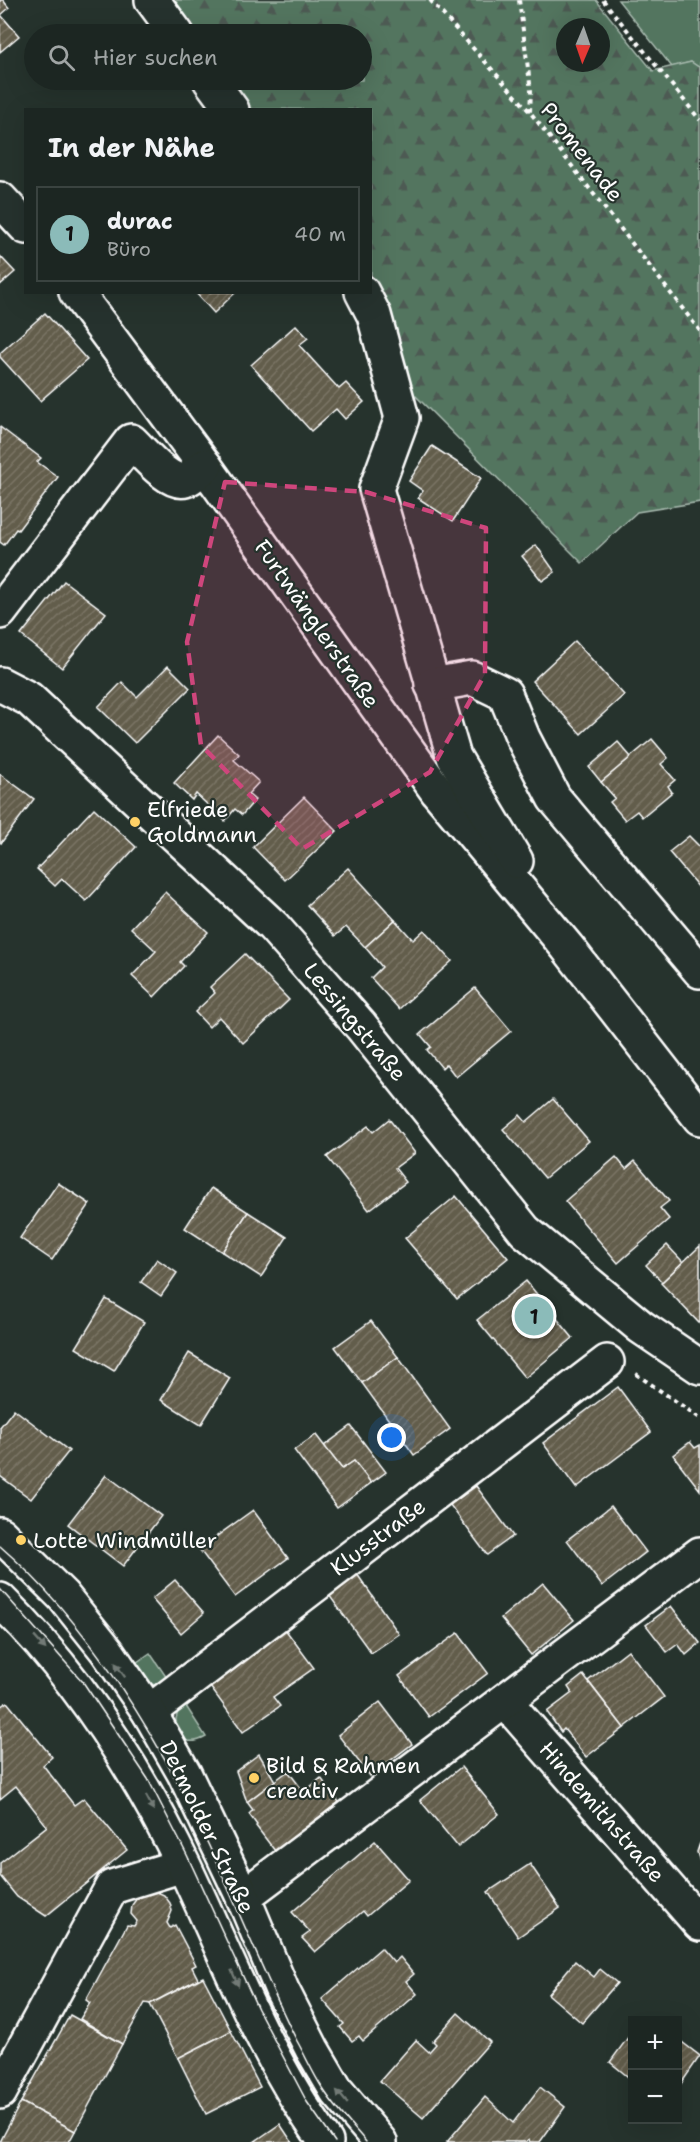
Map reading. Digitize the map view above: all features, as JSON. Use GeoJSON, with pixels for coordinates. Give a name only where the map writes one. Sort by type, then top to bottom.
{"type":"FeatureCollection","features":[{"type":"Feature","properties":{"kind":"street"},"geometry":{"type":"LineString","coordinates":[[152,0],[170,24]]}},
{"type":"Feature","properties":{"kind":"street"},"geometry":{"type":"LineString","coordinates":[[217,90],[231,108]]}},
{"type":"Feature","properties":{"kind":"street"},"geometry":{"type":"LineString","coordinates":[[0,199],[24,225]]}},
{"type":"Feature","properties":{"kind":"street","name":"Furtwänglerstraße"},"geometry":{"type":"LineString","coordinates":[[77,294],[205,466],[437,791],[567,947],[700,1118]]}},
{"type":"Feature","properties":{"kind":"street","name":"Furtwänglerstraße"},"geometry":{"type":"LineString","coordinates":[[363,294],[374,315],[402,418],[376,489],[454,757],[567,947]]}},
{"type":"Feature","properties":{"kind":"street"},"geometry":{"type":"LineString","coordinates":[[0,612],[131,441],[166,476],[177,481],[186,480],[205,466]]}},
{"type":"Feature","properties":{"kind":"street"},"geometry":{"type":"LineString","coordinates":[[432,685],[472,678],[505,693],[523,738],[554,798],[700,971]]}},
{"type":"Feature","properties":{"kind":"street","name":"Lessingstraße"},"geometry":{"type":"LineString","coordinates":[[0,684],[29,699],[273,926],[361,1026],[525,1231],[641,1327],[700,1366]]}},
{"type":"Feature","properties":{"kind":"street","name":"Klusstraße"},"geometry":{"type":"LineString","coordinates":[[149,1712],[607,1362]]}},
{"type":"Feature","properties":{"kind":"street","name":"Detmolder Straße"},"geometry":{"type":"LineString","coordinates":[[0,1534],[63,1596],[107,1651],[149,1712],[184,1773],[243,1898],[282,1990],[312,2049],[336,2090],[380,2142]]}},
{"type":"Feature","properties":{"kind":"street"},"geometry":{"type":"LineString","coordinates":[[243,1898],[700,1554]]}},
{"type":"Feature","properties":{"kind":"street","name":"Detmolder Straße"},"geometry":{"type":"LineString","coordinates":[[0,1600],[54,1659],[99,1719],[137,1778],[183,1865],[253,2017],[296,2099],[326,2142]]}},
{"type":"Feature","properties":{"kind":"street","name":"Hindemithstraße"},"geometry":{"type":"LineString","coordinates":[[505,1701],[700,1924]]}},
{"type":"Feature","properties":{"kind":"street","name":"Detmolder Straße"},"geometry":{"type":"LineString","coordinates":[[0,2092],[10,2051],[112,1887],[183,1865]]}},
{"type":"Feature","properties":{"kind":"path","name":"Promenade"},"geometry":{"type":"LineString","coordinates":[[430,0],[530,112],[700,331]]}},
{"type":"Feature","properties":{"kind":"path"},"geometry":{"type":"LineString","coordinates":[[519,0],[531,91],[530,112]]}},
{"type":"Feature","properties":{"kind":"path"},"geometry":{"type":"LineString","coordinates":[[603,0],[700,120]]}},
{"type":"Feature","properties":{"kind":"path"},"geometry":{"type":"LineString","coordinates":[[607,1362],[613,1368],[622,1366],[700,1418]]}},
{"type":"Feature","properties":{"kind":"highlighted area"},"geometry":{"type":"Polygon","coordinates":[[[225,482],[366,492],[486,528],[485,674],[430,772],[302,849],[201,745],[187,642],[225,482]]]}},
{"type":"Feature","properties":{"kind":"green space"},"geometry":{"type":"Polygon","coordinates":[[[169,0],[596,0],[653,71],[691,62],[700,68],[700,502],[637,512],[582,563],[406,386],[372,286],[372,108],[249,108],[236,90],[372,90],[372,24],[187,24],[169,0]]]}},
{"type":"Feature","properties":{"kind":"green space"},"geometry":{"type":"Polygon","coordinates":[[[618,0],[700,0],[700,68],[691,62],[672,67],[618,0]]]}},
{"type":"Feature","properties":{"kind":"green space"},"geometry":{"type":"Polygon","coordinates":[[[150,1653],[169,1681],[159,1686],[147,1681],[133,1665],[150,1653]]]}},
{"type":"Feature","properties":{"kind":"green space"},"geometry":{"type":"Polygon","coordinates":[[[184,1703],[206,1737],[188,1741],[178,1733],[176,1718],[184,1703]]]}},
{"type":"Feature","properties":{"kind":"building"},"geometry":{"type":"Polygon","coordinates":[[[0,0],[3,0],[9,8],[1,15],[19,36],[0,52],[0,0]]]}},
{"type":"Feature","properties":{"kind":"building"},"geometry":{"type":"Polygon","coordinates":[[[0,256],[15,272],[0,285],[0,256]]]}},
{"type":"Feature","properties":{"kind":"building"},"geometry":{"type":"Polygon","coordinates":[[[197,294],[234,294],[214,313],[197,294]]]}},
{"type":"Feature","properties":{"kind":"building"},"geometry":{"type":"Polygon","coordinates":[[[45,313],[87,360],[40,401],[0,357],[0,353],[45,313]]]}},
{"type":"Feature","properties":{"kind":"building"},"geometry":{"type":"Polygon","coordinates":[[[296,325],[308,338],[299,345],[339,389],[346,383],[364,402],[345,419],[336,409],[311,431],[251,365],[296,325]]]}},
{"type":"Feature","properties":{"kind":"building"},"geometry":{"type":"Polygon","coordinates":[[[0,427],[41,458],[37,462],[58,477],[4,545],[0,542],[0,427]]]}},
{"type":"Feature","properties":{"kind":"building"},"geometry":{"type":"Polygon","coordinates":[[[432,446],[481,478],[453,521],[418,498],[423,491],[409,481],[432,446]]]}},
{"type":"Feature","properties":{"kind":"building"},"geometry":{"type":"Polygon","coordinates":[[[536,545],[555,572],[542,581],[522,556],[536,545]]]}},
{"type":"Feature","properties":{"kind":"building"},"geometry":{"type":"Polygon","coordinates":[[[64,581],[106,613],[62,668],[21,635],[64,581]]]}},
{"type":"Feature","properties":{"kind":"building"},"geometry":{"type":"Polygon","coordinates":[[[575,641],[624,695],[581,734],[532,681],[575,641]]]}},
{"type":"Feature","properties":{"kind":"building"},"geometry":{"type":"Polygon","coordinates":[[[168,666],[190,688],[135,743],[98,707],[122,682],[137,697],[168,666]]]}},
{"type":"Feature","properties":{"kind":"building"},"geometry":{"type":"Polygon","coordinates":[[[218,735],[239,754],[234,760],[259,782],[248,794],[255,800],[242,815],[235,809],[225,821],[196,794],[192,800],[174,783],[218,735]]]}},
{"type":"Feature","properties":{"kind":"building"},"geometry":{"type":"Polygon","coordinates":[[[652,739],[668,758],[661,764],[675,780],[668,786],[672,792],[642,817],[637,811],[625,820],[610,802],[615,798],[601,782],[652,739]]]}},
{"type":"Feature","properties":{"kind":"building"},"geometry":{"type":"Polygon","coordinates":[[[618,742],[631,757],[601,782],[589,767],[618,742]]]}},
{"type":"Feature","properties":{"kind":"building"},"geometry":{"type":"Polygon","coordinates":[[[0,774],[34,799],[1,843],[0,842],[0,774]]]}},
{"type":"Feature","properties":{"kind":"building"},"geometry":{"type":"Polygon","coordinates":[[[304,797],[337,831],[285,880],[253,847],[304,797]]]}},
{"type":"Feature","properties":{"kind":"building"},"geometry":{"type":"Polygon","coordinates":[[[94,808],[136,847],[86,901],[62,879],[55,886],[37,869],[94,808]]]}},
{"type":"Feature","properties":{"kind":"building"},"geometry":{"type":"Polygon","coordinates":[[[689,836],[700,847],[700,889],[669,852],[689,836]]]}},
{"type":"Feature","properties":{"kind":"building"},"geometry":{"type":"Polygon","coordinates":[[[348,868],[395,920],[365,947],[346,927],[335,936],[307,905],[348,868]]]}},
{"type":"Feature","properties":{"kind":"building"},"geometry":{"type":"Polygon","coordinates":[[[165,892],[208,932],[180,962],[184,966],[154,997],[132,976],[156,951],[131,928],[165,892]]]}},
{"type":"Feature","properties":{"kind":"building"},"geometry":{"type":"Polygon","coordinates":[[[395,920],[413,940],[424,930],[452,961],[399,1009],[371,978],[382,967],[365,947],[395,920]]]}},
{"type":"Feature","properties":{"kind":"building"},"geometry":{"type":"Polygon","coordinates":[[[245,954],[289,1000],[243,1043],[219,1017],[209,1027],[195,1012],[215,993],[210,987],[245,954]]]}},
{"type":"Feature","properties":{"kind":"building"},"geometry":{"type":"Polygon","coordinates":[[[475,988],[511,1031],[456,1077],[446,1064],[442,1068],[427,1050],[431,1047],[420,1034],[475,988]]]}},
{"type":"Feature","properties":{"kind":"building"},"geometry":{"type":"Polygon","coordinates":[[[553,1099],[589,1141],[545,1178],[503,1129],[520,1115],[526,1122],[553,1099]]]}},
{"type":"Feature","properties":{"kind":"building"},"geometry":{"type":"Polygon","coordinates":[[[389,1119],[415,1153],[395,1168],[406,1182],[369,1210],[327,1157],[368,1126],[373,1132],[389,1119]]]}},
{"type":"Feature","properties":{"kind":"building"},"geometry":{"type":"Polygon","coordinates":[[[616,1157],[626,1169],[635,1161],[669,1201],[660,1208],[669,1219],[618,1263],[565,1201],[616,1157]]]}},
{"type":"Feature","properties":{"kind":"building"},"geometry":{"type":"Polygon","coordinates":[[[58,1183],[90,1204],[52,1260],[20,1238],[58,1183]]]}},
{"type":"Feature","properties":{"kind":"building"},"geometry":{"type":"Polygon","coordinates":[[[211,1188],[248,1212],[222,1252],[185,1228],[211,1188]]]}},
{"type":"Feature","properties":{"kind":"building"},"geometry":{"type":"Polygon","coordinates":[[[456,1196],[508,1258],[457,1299],[405,1238],[456,1196]]]}},
{"type":"Feature","properties":{"kind":"building"},"geometry":{"type":"Polygon","coordinates":[[[248,1212],[287,1237],[261,1277],[222,1252],[248,1212]]]}},
{"type":"Feature","properties":{"kind":"building"},"geometry":{"type":"Polygon","coordinates":[[[667,1245],[683,1262],[662,1282],[646,1265],[667,1245]]]}},
{"type":"Feature","properties":{"kind":"building"},"geometry":{"type":"Polygon","coordinates":[[[700,1246],[700,1324],[661,1283],[700,1246]]]}},
{"type":"Feature","properties":{"kind":"building"},"geometry":{"type":"Polygon","coordinates":[[[157,1259],[177,1273],[161,1296],[141,1282],[157,1259]]]}},
{"type":"Feature","properties":{"kind":"building"},"geometry":{"type":"Polygon","coordinates":[[[526,1281],[573,1338],[525,1378],[477,1320],[526,1281]]]}},
{"type":"Feature","properties":{"kind":"building"},"geometry":{"type":"Polygon","coordinates":[[[106,1299],[144,1322],[114,1371],[76,1348],[106,1299]]]}},
{"type":"Feature","properties":{"kind":"building"},"geometry":{"type":"Polygon","coordinates":[[[371,1321],[398,1357],[362,1383],[335,1347],[371,1321]]]}},
{"type":"Feature","properties":{"kind":"building"},"geometry":{"type":"Polygon","coordinates":[[[189,1353],[230,1378],[201,1425],[161,1400],[189,1353]]]}},
{"type":"Feature","properties":{"kind":"building"},"geometry":{"type":"Polygon","coordinates":[[[398,1357],[450,1429],[414,1455],[362,1383],[398,1357]]]}},
{"type":"Feature","properties":{"kind":"building"},"geometry":{"type":"Polygon","coordinates":[[[618,1387],[651,1432],[576,1488],[543,1443],[618,1387]]]}},
{"type":"Feature","properties":{"kind":"building"},"geometry":{"type":"Polygon","coordinates":[[[14,1409],[69,1451],[31,1499],[0,1476],[0,1427],[14,1409]]]}},
{"type":"Feature","properties":{"kind":"building"},"geometry":{"type":"Polygon","coordinates":[[[351,1426],[386,1472],[371,1483],[354,1461],[342,1469],[324,1446],[351,1426]]]}},
{"type":"Feature","properties":{"kind":"building"},"geometry":{"type":"Polygon","coordinates":[[[316,1435],[342,1469],[354,1461],[371,1483],[337,1508],[294,1450],[316,1435]]]}},
{"type":"Feature","properties":{"kind":"building"},"geometry":{"type":"Polygon","coordinates":[[[690,1442],[695,1448],[700,1445],[700,1490],[673,1455],[690,1442]]]}},
{"type":"Feature","properties":{"kind":"building"},"geometry":{"type":"Polygon","coordinates":[[[106,1475],[161,1516],[123,1566],[68,1524],[106,1475]]]}},
{"type":"Feature","properties":{"kind":"building"},"geometry":{"type":"Polygon","coordinates":[[[476,1486],[513,1536],[487,1555],[450,1505],[476,1486]]]}},
{"type":"Feature","properties":{"kind":"building"},"geometry":{"type":"Polygon","coordinates":[[[611,1506],[646,1552],[602,1586],[567,1540],[611,1506]]]}},
{"type":"Feature","properties":{"kind":"building"},"geometry":{"type":"Polygon","coordinates":[[[253,1510],[288,1558],[235,1597],[199,1549],[253,1510]]]}},
{"type":"Feature","properties":{"kind":"building"},"geometry":{"type":"Polygon","coordinates":[[[357,1574],[399,1634],[371,1653],[329,1595],[357,1574]]]}},
{"type":"Feature","properties":{"kind":"building"},"geometry":{"type":"Polygon","coordinates":[[[175,1580],[204,1613],[181,1633],[152,1599],[175,1580]]]}},
{"type":"Feature","properties":{"kind":"building"},"geometry":{"type":"Polygon","coordinates":[[[543,1583],[574,1620],[531,1655],[501,1618],[543,1583]]]}},
{"type":"Feature","properties":{"kind":"building"},"geometry":{"type":"Polygon","coordinates":[[[671,1606],[700,1643],[686,1655],[678,1644],[667,1652],[646,1625],[671,1606]]]}},
{"type":"Feature","properties":{"kind":"building"},"geometry":{"type":"Polygon","coordinates":[[[285,1629],[314,1668],[273,1697],[280,1706],[243,1732],[208,1684],[285,1629]]]}},
{"type":"Feature","properties":{"kind":"building"},"geometry":{"type":"Polygon","coordinates":[[[458,1633],[488,1673],[429,1717],[399,1676],[458,1633]]]}},
{"type":"Feature","properties":{"kind":"building"},"geometry":{"type":"Polygon","coordinates":[[[628,1650],[664,1697],[624,1728],[588,1681],[628,1650]]]}},
{"type":"Feature","properties":{"kind":"building"},"geometry":{"type":"Polygon","coordinates":[[[583,1675],[624,1728],[586,1757],[564,1729],[561,1732],[547,1712],[572,1693],[568,1687],[583,1675]]]}},
{"type":"Feature","properties":{"kind":"building"},"geometry":{"type":"Polygon","coordinates":[[[7,1702],[52,1757],[43,1765],[74,1805],[84,1798],[127,1850],[46,1916],[17,1897],[0,1876],[0,1863],[47,1826],[16,1786],[0,1799],[0,1707],[7,1702]]]}},
{"type":"Feature","properties":{"kind":"building"},"geometry":{"type":"Polygon","coordinates":[[[380,1702],[412,1744],[370,1776],[338,1735],[380,1702]]]}},
{"type":"Feature","properties":{"kind":"building"},"geometry":{"type":"Polygon","coordinates":[[[259,1754],[275,1781],[247,1802],[236,1771],[259,1754]]]}},
{"type":"Feature","properties":{"kind":"building"},"geometry":{"type":"Polygon","coordinates":[[[461,1767],[499,1814],[458,1847],[420,1800],[461,1767]]]}},
{"type":"Feature","properties":{"kind":"building"},"geometry":{"type":"Polygon","coordinates":[[[288,1771],[304,1792],[321,1778],[339,1802],[275,1851],[249,1814],[253,1810],[247,1802],[288,1771]]]}},
{"type":"Feature","properties":{"kind":"building"},"geometry":{"type":"Polygon","coordinates":[[[375,1841],[409,1880],[367,1916],[363,1911],[315,1952],[302,1938],[310,1932],[292,1912],[375,1841]]]}},
{"type":"Feature","properties":{"kind":"building"},"geometry":{"type":"Polygon","coordinates":[[[700,1843],[700,1862],[697,1852],[700,1843]]]}},
{"type":"Feature","properties":{"kind":"building"},"geometry":{"type":"Polygon","coordinates":[[[530,1864],[560,1908],[518,1937],[488,1892],[530,1864]]]}},
{"type":"Feature","properties":{"kind":"building"},"geometry":{"type":"Polygon","coordinates":[[[155,1891],[164,1895],[170,1903],[172,1911],[167,1923],[170,1928],[175,1925],[196,1965],[192,1967],[198,1979],[150,2004],[145,2003],[122,2044],[80,2019],[90,2003],[86,2000],[127,1925],[134,1926],[137,1921],[131,1914],[132,1905],[140,1894],[155,1891]]]}},
{"type":"Feature","properties":{"kind":"building"},"geometry":{"type":"Polygon","coordinates":[[[381,1948],[394,1963],[400,1957],[414,1974],[406,1981],[417,1994],[363,2041],[359,2036],[352,2041],[340,2027],[344,2024],[322,1999],[381,1948]]]}},
{"type":"Feature","properties":{"kind":"building"},"geometry":{"type":"Polygon","coordinates":[[[575,1961],[594,1977],[600,1969],[617,1983],[582,2023],[548,1994],[575,1961]]]}},
{"type":"Feature","properties":{"kind":"building"},"geometry":{"type":"Polygon","coordinates":[[[203,1977],[231,2031],[178,2058],[150,2004],[203,1977]]]}},
{"type":"Feature","properties":{"kind":"building"},"geometry":{"type":"Polygon","coordinates":[[[458,2013],[490,2042],[423,2118],[380,2081],[416,2040],[429,2052],[436,2044],[433,2041],[458,2013]]]}},
{"type":"Feature","properties":{"kind":"building"},"geometry":{"type":"Polygon","coordinates":[[[70,2015],[122,2044],[75,2131],[21,2102],[70,2015]]]}},
{"type":"Feature","properties":{"kind":"building"},"geometry":{"type":"Polygon","coordinates":[[[231,2031],[260,2087],[206,2114],[178,2058],[231,2031]]]}},
{"type":"Feature","properties":{"kind":"building"},"geometry":{"type":"Polygon","coordinates":[[[628,2037],[628,2077],[610,2062],[628,2037]]]}},
{"type":"Feature","properties":{"kind":"building"},"geometry":{"type":"Polygon","coordinates":[[[682,2042],[700,2056],[682,2082],[682,2042]]]}},
{"type":"Feature","properties":{"kind":"building"},"geometry":{"type":"Polygon","coordinates":[[[540,2087],[565,2107],[540,2142],[529,2140],[526,2142],[447,2142],[485,2097],[513,2123],[540,2087]]]}},
{"type":"Feature","properties":{"kind":"building"},"geometry":{"type":"Polygon","coordinates":[[[21,2102],[75,2131],[69,2142],[0,2142],[21,2102]]]}},
{"type":"Feature","properties":{"kind":"building"},"geometry":{"type":"Polygon","coordinates":[[[280,2124],[292,2142],[254,2142],[280,2124]]]}},
{"type":"Feature","properties":{"kind":"tram line"},"geometry":{"type":"LineString","coordinates":[[0,1546],[63,1610],[120,1685],[145,1725],[190,1806],[297,2041],[323,2089],[366,2142]]}},
{"type":"Feature","properties":{"kind":"tram line"},"geometry":{"type":"LineString","coordinates":[[0,1589],[83,1682],[148,1779],[187,1855],[258,2009],[307,2102],[335,2142]]}},
{"type":"Feature","properties":{"kind":"place","name":"Elfriede Goldmann"},"geometry":{"type":"Point","coordinates":[135,822]}},
{"type":"Feature","properties":{"kind":"place","name":"durac"},"geometry":{"type":"Point","coordinates":[534,1316]}},
{"type":"Feature","properties":{"kind":"place","name":"Lotte Windmüller"},"geometry":{"type":"Point","coordinates":[21,1540]}},
{"type":"Feature","properties":{"kind":"place","name":"Bild & Rahmen creativ"},"geometry":{"type":"Point","coordinates":[254,1778]}}]}
